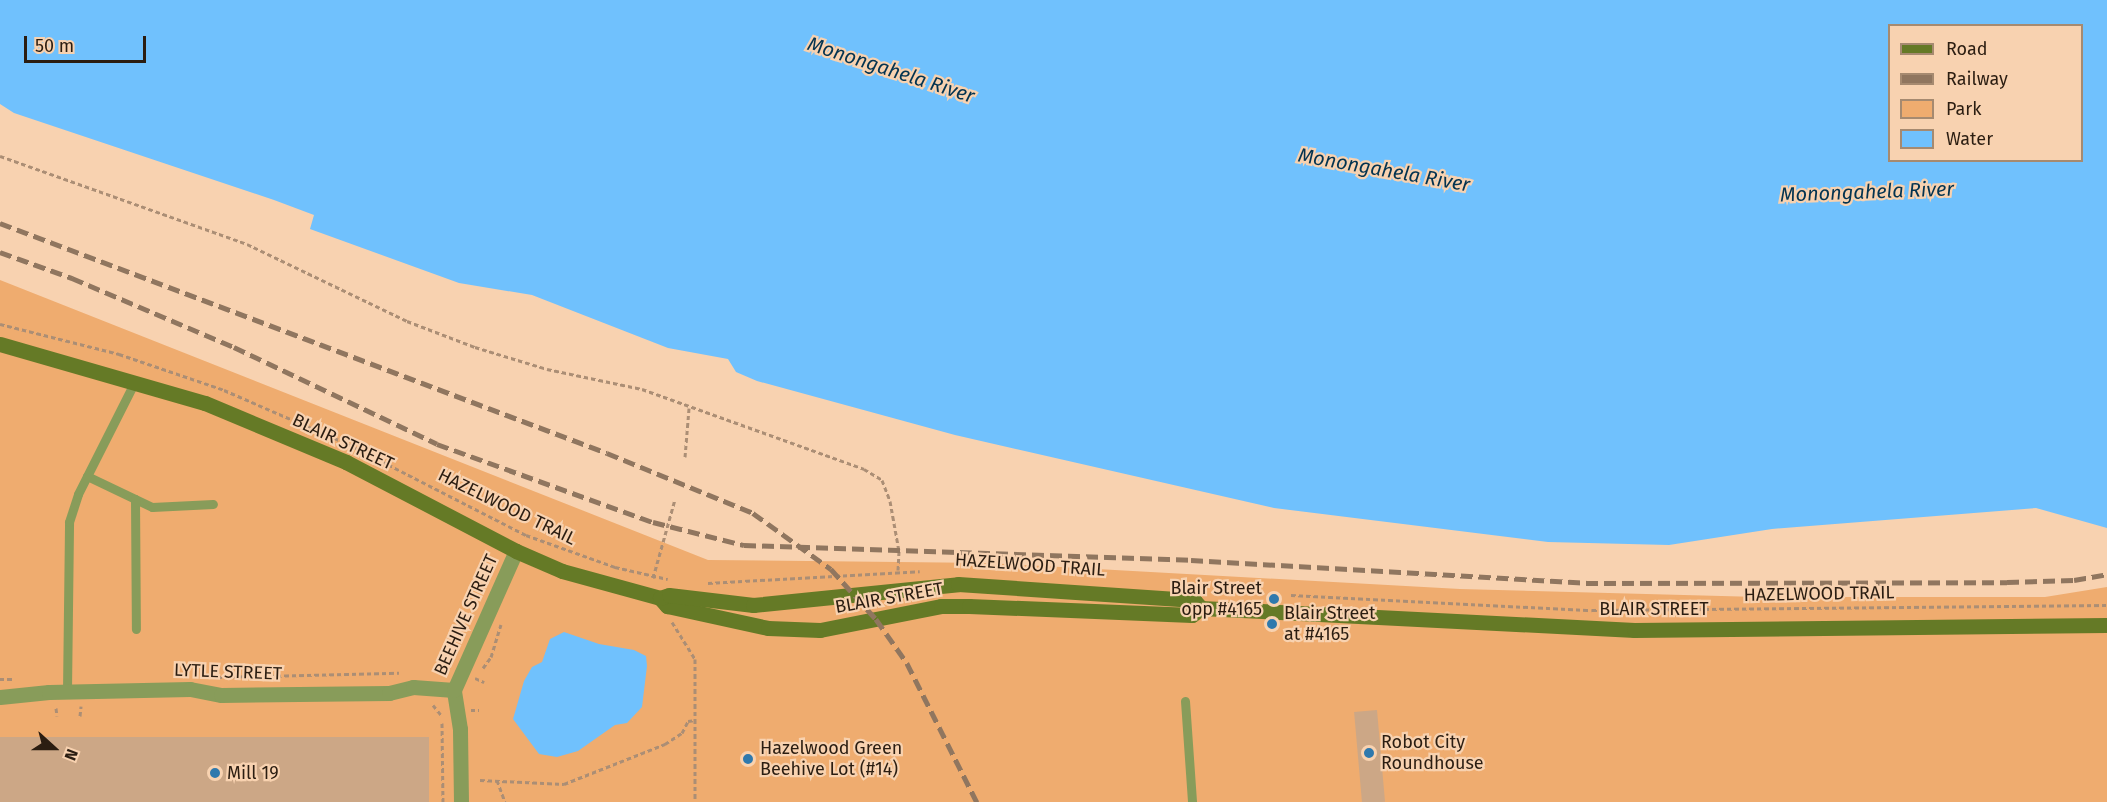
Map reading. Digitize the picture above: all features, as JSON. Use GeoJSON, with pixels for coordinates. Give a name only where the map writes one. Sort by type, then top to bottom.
{"type":"FeatureCollection","features":[{"type":"Feature","properties":{"kind":"street","name":"BLAIR STREET"},"geometry":{"type":"LineString","coordinates":[[0,344],[205,403],[346,462],[516,551],[562,570],[666,606],[796,631],[941,606],[1192,615],[1201,608],[1634,630],[2107,625]]}},
{"type":"Feature","properties":{"kind":"street","name":"BEEHIVE STREET"},"geometry":{"type":"LineString","coordinates":[[461,802],[460,729],[454,690],[516,551]]}},
{"type":"Feature","properties":{"kind":"street","name":"BLAIR STREET"},"geometry":{"type":"LineString","coordinates":[[658,602],[669,595],[753,605],[958,584],[1194,600],[1201,608]]}},
{"type":"Feature","properties":{"kind":"street","name":"LYTLE STREET"},"geometry":{"type":"LineString","coordinates":[[0,697],[68,699],[190,689],[232,695],[389,693],[413,687],[454,690]]}},
{"type":"Feature","properties":{"kind":"lane"},"geometry":{"type":"LineString","coordinates":[[68,699],[69,522],[87,476],[135,381]]}},
{"type":"Feature","properties":{"kind":"lane"},"geometry":{"type":"LineString","coordinates":[[87,476],[152,507],[213,504]]}},
{"type":"Feature","properties":{"kind":"lane"},"geometry":{"type":"LineString","coordinates":[[135,499],[136,629]]}},
{"type":"Feature","properties":{"kind":"lane"},"geometry":{"type":"LineString","coordinates":[[1185,701],[1192,802]]}},
{"type":"Feature","properties":{"kind":"path"},"geometry":{"type":"LineString","coordinates":[[0,156],[248,244],[407,321],[475,348],[547,369],[642,389],[782,438],[882,480],[896,527],[898,570],[902,589]]}},
{"type":"Feature","properties":{"kind":"path","name":"HAZELWOOD TRAIL"},"geometry":{"type":"LineString","coordinates":[[0,324],[119,354],[224,390],[348,444],[526,534],[567,552],[654,576],[678,580]]}},
{"type":"Feature","properties":{"kind":"path"},"geometry":{"type":"LineString","coordinates":[[685,457],[689,407]]}},
{"type":"Feature","properties":{"kind":"path"},"geometry":{"type":"LineString","coordinates":[[675,499],[654,576],[658,602],[695,659],[695,802]]}},
{"type":"Feature","properties":{"kind":"path","name":"HAZELWOOD TRAIL"},"geometry":{"type":"LineString","coordinates":[[698,582],[898,570],[929,572]]}},
{"type":"Feature","properties":{"kind":"path","name":"HAZELWOOD TRAIL"},"geometry":{"type":"LineString","coordinates":[[1279,596],[1592,610],[2107,605]]}},
{"type":"Feature","properties":{"kind":"path"},"geometry":{"type":"LineString","coordinates":[[475,684],[491,657],[505,616]]}},
{"type":"Feature","properties":{"kind":"path"},"geometry":{"type":"LineString","coordinates":[[425,673],[436,672],[442,667]]}},
{"type":"Feature","properties":{"kind":"path"},"geometry":{"type":"LineString","coordinates":[[208,677],[403,673]]}},
{"type":"Feature","properties":{"kind":"path"},"geometry":{"type":"LineString","coordinates":[[45,706],[68,699],[92,702]]}},
{"type":"Feature","properties":{"kind":"path"},"geometry":{"type":"LineString","coordinates":[[431,701],[442,716],[443,802]]}},
{"type":"Feature","properties":{"kind":"path"},"geometry":{"type":"LineString","coordinates":[[472,704],[473,718]]}},
{"type":"Feature","properties":{"kind":"path"},"geometry":{"type":"LineString","coordinates":[[480,780],[534,785],[572,782],[665,744],[682,734],[688,721],[696,720]]}},
{"type":"Feature","properties":{"kind":"path"},"geometry":{"type":"LineString","coordinates":[[497,780],[505,802]]}},
{"type":"Feature","properties":{"kind":"green space"},"geometry":{"type":"Polygon","coordinates":[[[0,280],[708,560],[988,563],[1460,589],[1759,597],[2045,597],[2107,587],[2107,802],[0,802],[0,280]]]}},
{"type":"Feature","properties":{"kind":"water","name":"Monongahela River"},"geometry":{"type":"Polygon","coordinates":[[[0,0],[2107,0],[2107,528],[2036,508],[1772,529],[1669,545],[1548,542],[1274,508],[955,435],[757,381],[736,372],[728,359],[668,348],[532,295],[459,283],[310,229],[314,215],[14,113],[0,104],[0,0]]]}},
{"type":"Feature","properties":{"kind":"water"},"geometry":{"type":"Polygon","coordinates":[[[564,632],[599,644],[634,650],[646,656],[647,666],[642,707],[627,723],[615,725],[578,751],[557,757],[539,754],[513,719],[524,681],[532,667],[542,662],[550,639],[564,632]]]}},
{"type":"Feature","properties":{"kind":"building","name":"Robot City Roundhouse"},"geometry":{"type":"Polygon","coordinates":[[[1377,710],[1385,802],[1362,802],[1354,712],[1377,710]]]}},
{"type":"Feature","properties":{"kind":"building","name":"Mill 19"},"geometry":{"type":"Polygon","coordinates":[[[0,737],[429,737],[429,802],[0,802],[0,737]]]}},
{"type":"Feature","properties":{"kind":"railway"},"geometry":{"type":"LineString","coordinates":[[0,223],[607,453],[753,513],[831,569],[876,619],[907,663],[977,802]]}},
{"type":"Feature","properties":{"kind":"railway"},"geometry":{"type":"LineString","coordinates":[[0,252],[72,278],[234,347],[437,444],[653,522],[744,545],[1191,560],[1586,583],[2007,582],[2074,580],[2107,574]]}},
{"type":"Feature","properties":{"kind":"place","name":"Blair Street opp #4165"},"geometry":{"type":"Point","coordinates":[1274,599]}},
{"type":"Feature","properties":{"kind":"place","name":"Blair Street at #4165"},"geometry":{"type":"Point","coordinates":[1272,624]}},
{"type":"Feature","properties":{"kind":"place","name":"Robot City Roundhouse"},"geometry":{"type":"Point","coordinates":[1369,753]}},
{"type":"Feature","properties":{"kind":"place","name":"Hazelwood Green Beehive Lot (#14)"},"geometry":{"type":"Point","coordinates":[748,759]}},
{"type":"Feature","properties":{"kind":"place","name":"Mill 19"},"geometry":{"type":"Point","coordinates":[215,773]}}]}
